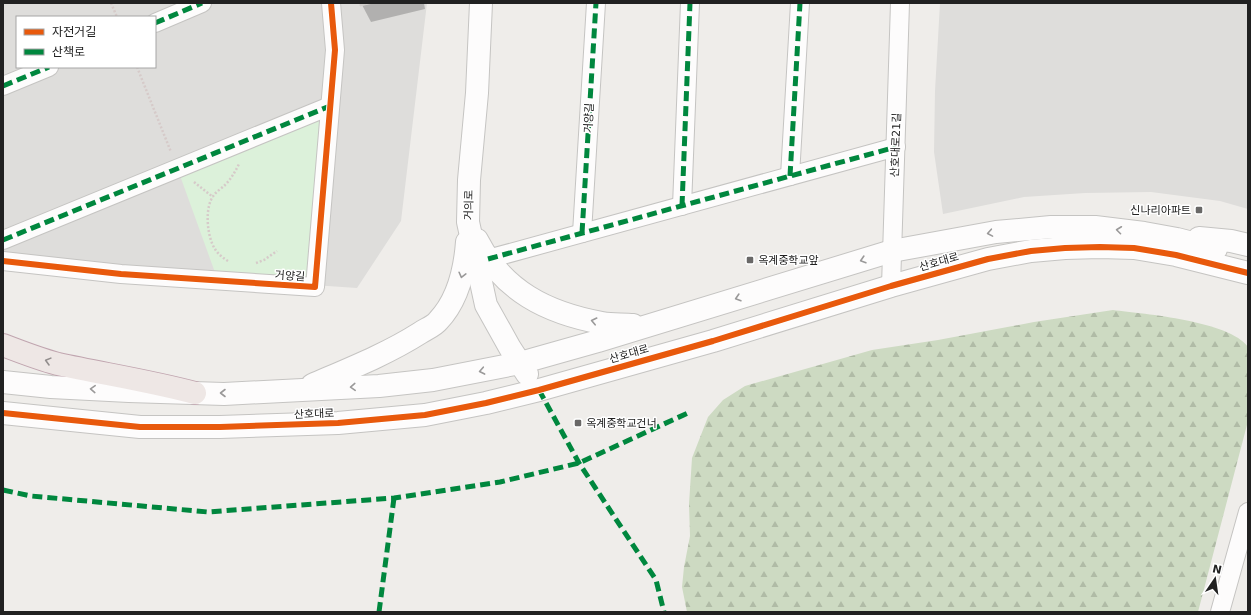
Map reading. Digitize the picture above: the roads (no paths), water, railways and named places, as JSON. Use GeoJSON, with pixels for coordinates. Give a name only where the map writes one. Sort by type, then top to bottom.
{"type":"FeatureCollection","features":[{"type":"Feature","properties":{"kind":"highway"},"geometry":{"type":"LineString","coordinates":[[3,345],[35,358],[57,364],[164,384],[196,393]]}},
{"type":"Feature","properties":{"kind":"street"},"geometry":{"type":"LineString","coordinates":[[156,23],[202,3]]}},
{"type":"Feature","properties":{"kind":"street","name":"거양길"},"geometry":{"type":"LineString","coordinates":[[3,261],[121,274],[315,287],[335,50],[331,3]]}},
{"type":"Feature","properties":{"kind":"street","name":"거의로"},"geometry":{"type":"LineString","coordinates":[[481,3],[477,93],[469,180],[468,222],[486,305],[520,364],[538,390]]}},
{"type":"Feature","properties":{"kind":"street","name":"거양길"},"geometry":{"type":"LineString","coordinates":[[582,233],[596,3]]}},
{"type":"Feature","properties":{"kind":"street"},"geometry":{"type":"LineString","coordinates":[[682,206],[690,3]]}},
{"type":"Feature","properties":{"kind":"street"},"geometry":{"type":"LineString","coordinates":[[790,176],[800,3]]}},
{"type":"Feature","properties":{"kind":"street","name":"산호대로21길"},"geometry":{"type":"LineString","coordinates":[[891,286],[900,3]]}},
{"type":"Feature","properties":{"kind":"street"},"geometry":{"type":"LineString","coordinates":[[3,86],[47,68]]}},
{"type":"Feature","properties":{"kind":"street"},"geometry":{"type":"LineString","coordinates":[[3,240],[330,106]]}},
{"type":"Feature","properties":{"kind":"street"},"geometry":{"type":"LineString","coordinates":[[488,259],[896,147]]}},
{"type":"Feature","properties":{"kind":"street"},"geometry":{"type":"LineString","coordinates":[[468,222],[484,254],[501,276],[519,291],[544,305],[571,315],[603,323],[647,326]]}},
{"type":"Feature","properties":{"kind":"street"},"geometry":{"type":"LineString","coordinates":[[300,390],[389,350],[438,322],[453,300],[462,274],[468,222]]}},
{"type":"Feature","properties":{"kind":"street","name":"산호대로"},"geometry":{"type":"LineString","coordinates":[[3,382],[51,387],[224,394],[379,386],[434,380],[520,364],[892,251],[996,232],[1050,228],[1095,227],[1158,235],[1213,248],[1248,259]]}},
{"type":"Feature","properties":{"kind":"street"},"geometry":{"type":"LineString","coordinates":[[1158,235],[1231,241],[1248,245]]}},
{"type":"Feature","properties":{"kind":"street","name":"산호대로"},"geometry":{"type":"LineString","coordinates":[[3,413],[140,427],[220,427],[338,423],[425,415],[486,403],[538,390],[713,341],[891,286],[988,258],[1031,251],[1065,248],[1134,248],[1176,255],[1248,273]]}},
{"type":"Feature","properties":{"kind":"street"},"geometry":{"type":"LineString","coordinates":[[1176,255],[1248,289]]}},
{"type":"Feature","properties":{"kind":"street"},"geometry":{"type":"LineString","coordinates":[[1220,612],[1248,512]]}},
{"type":"Feature","properties":{"kind":"place","name":"신나리아파트"},"geometry":{"type":"Point","coordinates":[1199,210]}},
{"type":"Feature","properties":{"kind":"place","name":"옥계중학교앞"},"geometry":{"type":"Point","coordinates":[750,260]}},
{"type":"Feature","properties":{"kind":"place","name":"옥계중학교건너"},"geometry":{"type":"Point","coordinates":[578,423]}}]}
